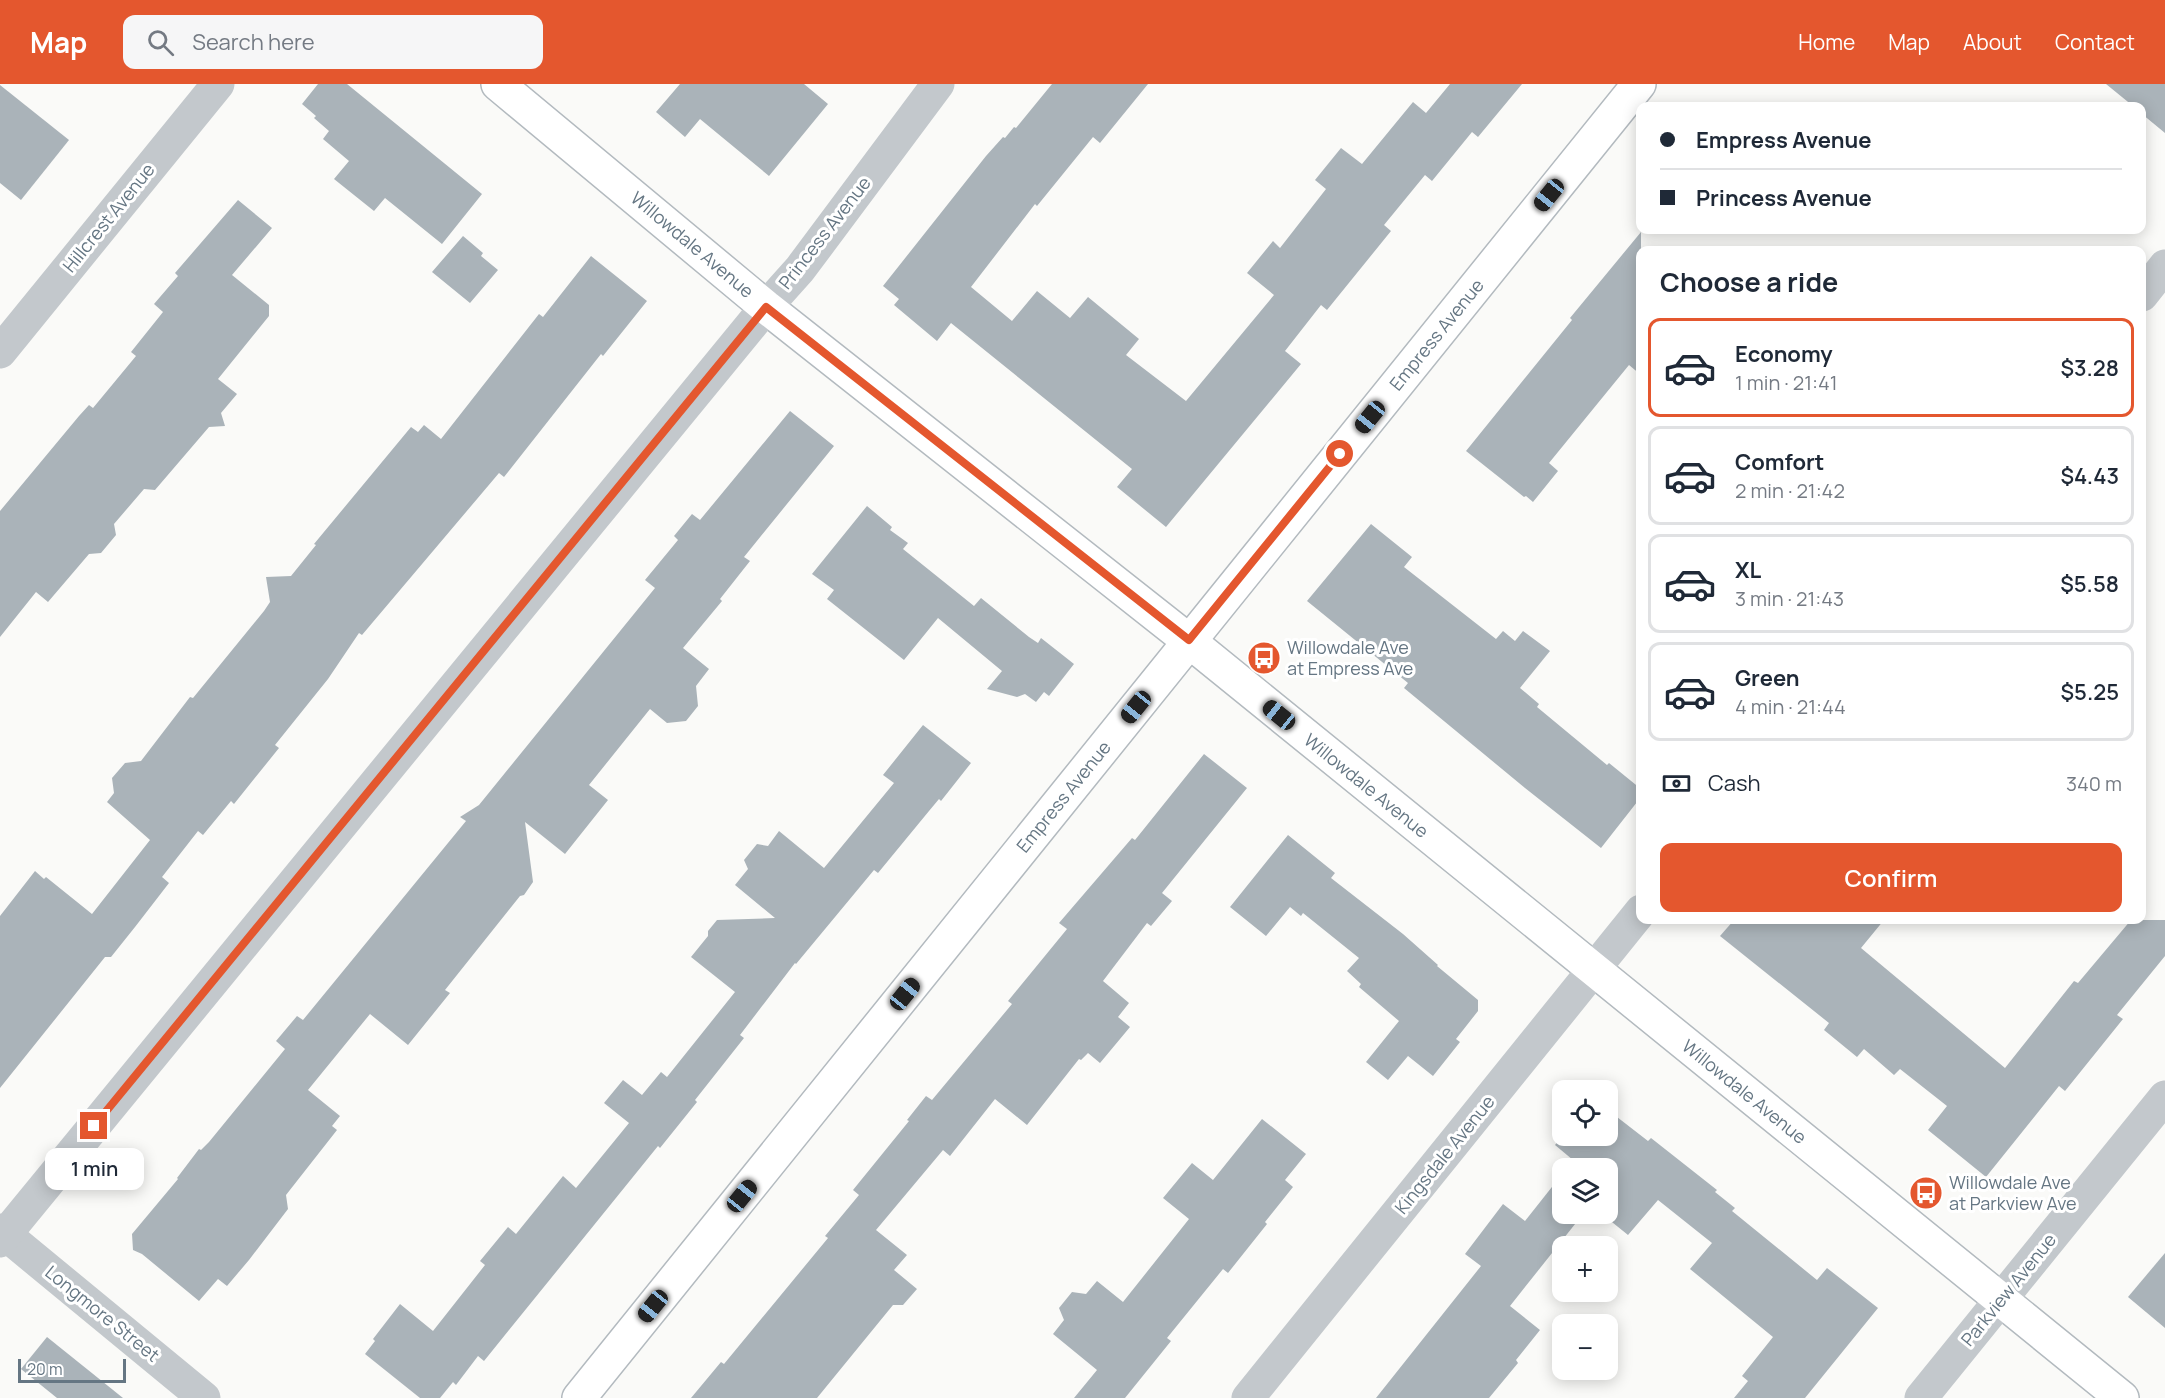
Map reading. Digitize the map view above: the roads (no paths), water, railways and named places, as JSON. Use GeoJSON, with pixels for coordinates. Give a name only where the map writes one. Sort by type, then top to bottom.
{"type":"FeatureCollection","features":[{"type":"Feature","properties":{"kind":"street","name":"Hillcrest Avenue"},"geometry":{"type":"LineString","coordinates":[[0,352],[218,84]]}},
{"type":"Feature","properties":{"kind":"street","name":"Willowdale Avenue"},"geometry":{"type":"LineString","coordinates":[[498,84],[766,307],[1189,640],[2122,1398]]}},
{"type":"Feature","properties":{"kind":"street","name":"Princess Avenue"},"geometry":{"type":"LineString","coordinates":[[2,1235],[766,307],[800,269],[938,84]]}},
{"type":"Feature","properties":{"kind":"street","name":"Empress Avenue"},"geometry":{"type":"LineString","coordinates":[[579,1398],[1639,84]]}},
{"type":"Feature","properties":{"kind":"street"},"geometry":{"type":"LineString","coordinates":[[2146,290],[2165,266]]}},
{"type":"Feature","properties":{"kind":"street","name":"Kingsdale Avenue"},"geometry":{"type":"LineString","coordinates":[[1248,1398],[1636,917]]}},
{"type":"Feature","properties":{"kind":"street","name":"Parkview Avenue"},"geometry":{"type":"LineString","coordinates":[[1921,1398],[2165,1097]]}},
{"type":"Feature","properties":{"kind":"street","name":"Longmore Street"},"geometry":{"type":"LineString","coordinates":[[2,1235],[204,1398]]}},
{"type":"Feature","properties":{"kind":"place","name":"Willowdale Ave at Empress Ave"},"geometry":{"type":"Point","coordinates":[1264,658]}},
{"type":"Feature","properties":{"kind":"place","name":"Willowdale Ave at Parkview Ave"},"geometry":{"type":"Point","coordinates":[1926,1193]}}]}
